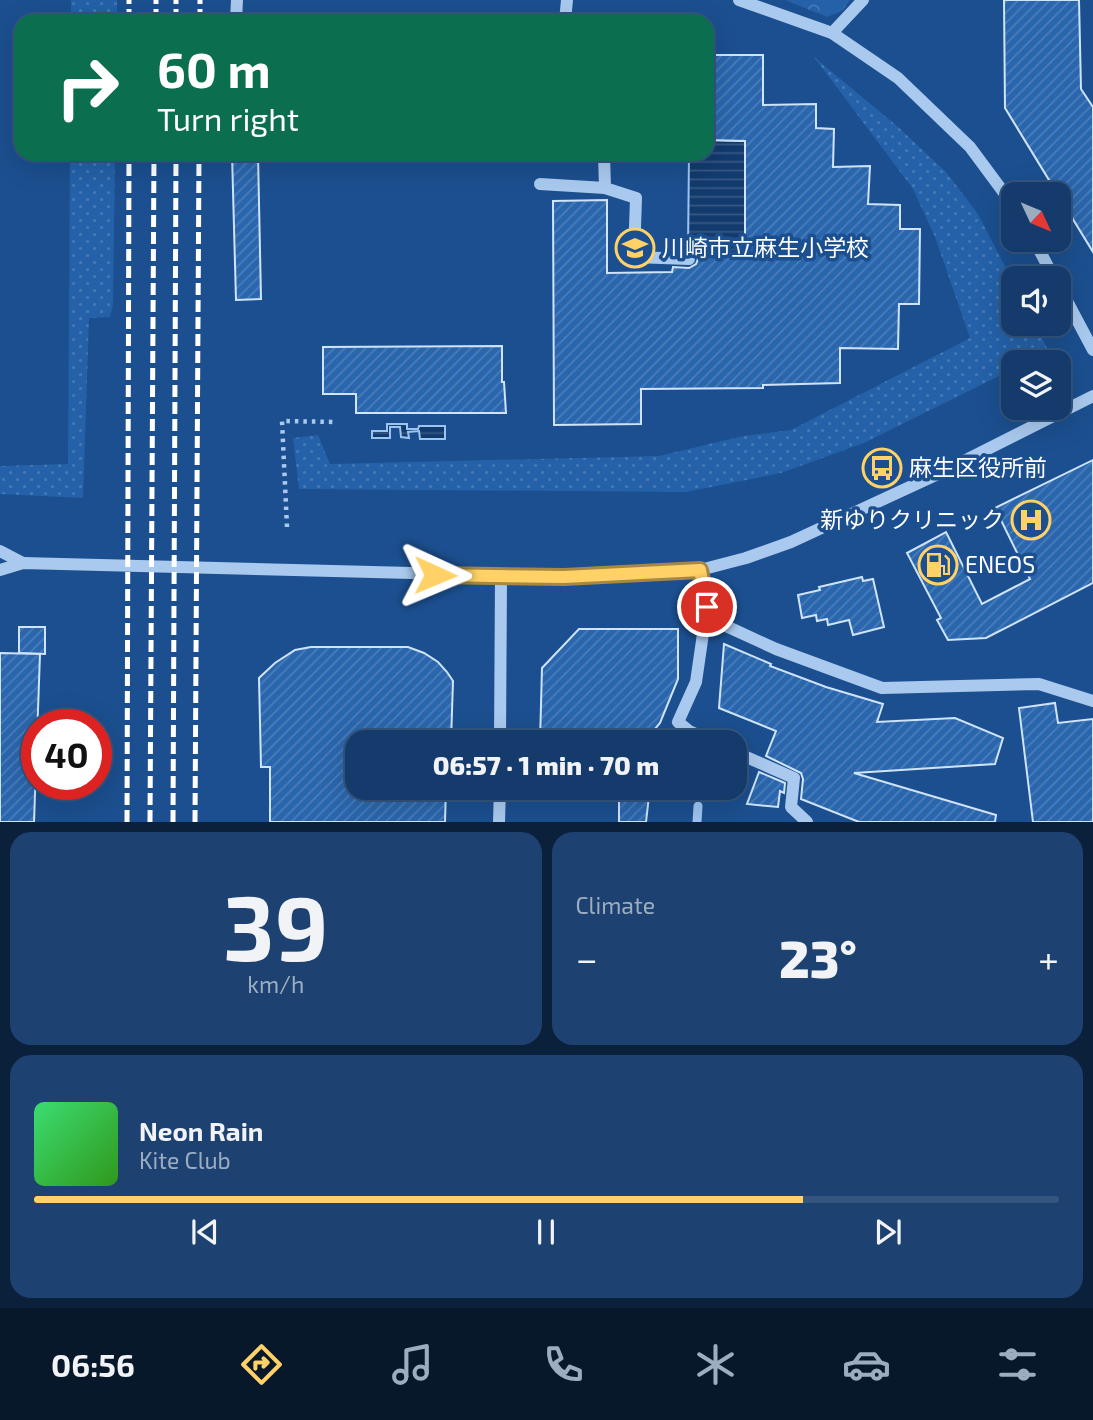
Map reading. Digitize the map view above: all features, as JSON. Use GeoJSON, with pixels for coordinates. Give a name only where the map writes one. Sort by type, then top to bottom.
{"type":"FeatureCollection","features":[{"type":"Feature","properties":{"kind":"street"},"geometry":{"type":"LineString","coordinates":[[738,0],[832,33],[898,78],[970,147],[1001,189]]}},
{"type":"Feature","properties":{"kind":"street"},"geometry":{"type":"LineString","coordinates":[[832,33],[863,0]]}},
{"type":"Feature","properties":{"kind":"street"},"geometry":{"type":"LineString","coordinates":[[604,161],[605,188]]}},
{"type":"Feature","properties":{"kind":"street"},"geometry":{"type":"LineString","coordinates":[[540,184],[605,188],[636,198],[634,257],[689,259]]}},
{"type":"Feature","properties":{"kind":"street"},"geometry":{"type":"LineString","coordinates":[[1071,309],[1093,350]]}},
{"type":"Feature","properties":{"kind":"street"},"geometry":{"type":"LineString","coordinates":[[0,570],[23,563],[564,577],[700,570],[791,542],[940,473],[1093,396]]}},
{"type":"Feature","properties":{"kind":"street"},"geometry":{"type":"LineString","coordinates":[[0,551],[23,563]]}},
{"type":"Feature","properties":{"kind":"street"},"geometry":{"type":"LineString","coordinates":[[687,730],[678,722],[695,682],[707,607],[700,570]]}},
{"type":"Feature","properties":{"kind":"street"},"geometry":{"type":"LineString","coordinates":[[500,730],[501,576]]}},
{"type":"Feature","properties":{"kind":"street"},"geometry":{"type":"LineString","coordinates":[[707,607],[726,626],[776,649],[882,688],[1039,684],[1093,701]]}},
{"type":"Feature","properties":{"kind":"street"},"geometry":{"type":"LineString","coordinates":[[747,757],[794,778],[791,807],[807,821]]}},
{"type":"Feature","properties":{"kind":"street"},"geometry":{"type":"LineString","coordinates":[[499,821],[500,800]]}},
{"type":"Feature","properties":{"kind":"path"},"geometry":{"type":"LineString","coordinates":[[287,527],[282,421],[336,422]]}},
{"type":"Feature","properties":{"kind":"green space"},"geometry":{"type":"Polygon","coordinates":[[[71,0],[117,0],[117,14],[71,14],[71,0]]]}},
{"type":"Feature","properties":{"kind":"green space"},"geometry":{"type":"Polygon","coordinates":[[[785,0],[850,0],[842,11],[827,17],[785,0]]]}},
{"type":"Feature","properties":{"kind":"green space"},"geometry":{"type":"Polygon","coordinates":[[[814,57],[897,126],[946,172],[978,214],[1005,266],[1001,266],[1001,336],[1041,336],[1048,350],[1001,350],[1001,375],[864,443],[781,473],[686,492],[299,489],[293,438],[318,435],[330,464],[659,456],[743,436],[791,430],[970,338],[935,237],[913,189],[814,57]]]}},
{"type":"Feature","properties":{"kind":"green space"},"geometry":{"type":"Polygon","coordinates":[[[70,161],[115,161],[113,304],[110,317],[89,318],[83,498],[0,494],[0,466],[68,464],[70,161]]]}},
{"type":"Feature","properties":{"kind":"shaded area"},"geometry":{"type":"Polygon","coordinates":[[[714,140],[745,141],[745,254],[688,252],[689,161],[714,161],[714,140]]]}},
{"type":"Feature","properties":{"kind":"shaded area"},"geometry":{"type":"Polygon","coordinates":[[[387,424],[407,424],[407,429],[445,426],[445,439],[420,439],[419,431],[408,432],[409,438],[401,437],[400,427],[390,427],[390,438],[372,438],[372,431],[387,431],[387,424]]]}},
{"type":"Feature","properties":{"kind":"building"},"geometry":{"type":"Polygon","coordinates":[[[1004,0],[1079,0],[1081,89],[1093,107],[1093,252],[1071,216],[1071,182],[1050,182],[1005,108],[1004,0]]]}},
{"type":"Feature","properties":{"kind":"building","name":"川崎市立麻生小学校"},"geometry":{"type":"Polygon","coordinates":[[[714,55],[763,55],[763,105],[816,104],[816,128],[834,129],[833,167],[870,166],[868,204],[900,205],[900,229],[920,229],[919,304],[899,304],[898,349],[840,348],[840,383],[763,385],[763,388],[641,389],[641,424],[554,425],[553,201],[607,200],[607,273],[672,272],[673,267],[689,268],[696,264],[698,259],[694,252],[745,254],[745,141],[714,140],[714,55]]]}},
{"type":"Feature","properties":{"kind":"building"},"geometry":{"type":"Polygon","coordinates":[[[232,161],[258,161],[261,299],[236,300],[232,161]]]}},
{"type":"Feature","properties":{"kind":"building"},"geometry":{"type":"Polygon","coordinates":[[[502,346],[502,382],[506,413],[356,413],[356,394],[323,394],[323,347],[502,346]]]}},
{"type":"Feature","properties":{"kind":"building"},"geometry":{"type":"Polygon","coordinates":[[[1093,460],[1093,583],[986,638],[948,640],[937,620],[941,618],[907,553],[946,532],[982,604],[1030,579],[995,508],[1093,460]]]}},
{"type":"Feature","properties":{"kind":"building"},"geometry":{"type":"Polygon","coordinates":[[[862,577],[863,581],[873,579],[884,627],[853,635],[849,620],[828,625],[827,619],[817,621],[816,615],[802,618],[798,595],[862,577]]]}},
{"type":"Feature","properties":{"kind":"building"},"geometry":{"type":"Polygon","coordinates":[[[19,627],[45,627],[45,654],[19,653],[19,627]]]}},
{"type":"Feature","properties":{"kind":"building"},"geometry":{"type":"Polygon","coordinates":[[[579,629],[678,629],[678,679],[660,723],[654,730],[540,730],[542,668],[579,629]]]}},
{"type":"Feature","properties":{"kind":"building"},"geometry":{"type":"Polygon","coordinates":[[[724,644],[771,664],[770,666],[883,704],[877,722],[955,718],[1003,738],[995,764],[854,773],[996,815],[995,822],[859,822],[801,799],[801,773],[766,756],[776,731],[719,708],[724,644]]]}},
{"type":"Feature","properties":{"kind":"building"},"geometry":{"type":"Polygon","coordinates":[[[311,647],[408,647],[424,653],[447,672],[453,681],[451,730],[345,730],[345,800],[446,800],[445,822],[270,822],[270,767],[261,767],[259,678],[295,650],[311,647]]]}},
{"type":"Feature","properties":{"kind":"building"},"geometry":{"type":"Polygon","coordinates":[[[0,653],[40,654],[38,709],[21,709],[21,800],[35,800],[34,822],[0,822],[0,653]]]}},
{"type":"Feature","properties":{"kind":"building"},"geometry":{"type":"Polygon","coordinates":[[[1055,703],[1058,723],[1093,719],[1093,822],[1033,822],[1019,708],[1055,703]]]}},
{"type":"Feature","properties":{"kind":"building"},"geometry":{"type":"Polygon","coordinates":[[[759,772],[785,783],[784,793],[780,791],[778,807],[747,804],[759,772]]]}},
{"type":"Feature","properties":{"kind":"building"},"geometry":{"type":"Polygon","coordinates":[[[619,800],[649,800],[646,822],[619,822],[619,800]]]}},
{"type":"Feature","properties":{"kind":"waterway"},"geometry":{"type":"LineString","coordinates":[[697,822],[698,806]]}},
{"type":"Feature","properties":{"kind":"railway"},"geometry":{"type":"LineString","coordinates":[[129,0],[129,14]]}},
{"type":"Feature","properties":{"kind":"railway"},"geometry":{"type":"LineString","coordinates":[[156,0],[156,14]]}},
{"type":"Feature","properties":{"kind":"railway"},"geometry":{"type":"LineString","coordinates":[[176,0],[176,14]]}},
{"type":"Feature","properties":{"kind":"railway"},"geometry":{"type":"LineString","coordinates":[[200,0],[200,14]]}},
{"type":"Feature","properties":{"kind":"railway"},"geometry":{"type":"LineString","coordinates":[[127,822],[129,161]]}},
{"type":"Feature","properties":{"kind":"railway"},"geometry":{"type":"LineString","coordinates":[[150,822],[154,161]]}},
{"type":"Feature","properties":{"kind":"railway"},"geometry":{"type":"LineString","coordinates":[[173,822],[176,161]]}},
{"type":"Feature","properties":{"kind":"railway"},"geometry":{"type":"LineString","coordinates":[[195,822],[199,161]]}},
{"type":"Feature","properties":{"kind":"place","name":"川崎市立麻生小学校"},"geometry":{"type":"Point","coordinates":[635,248]}},
{"type":"Feature","properties":{"kind":"place","name":"麻生区役所前"},"geometry":{"type":"Point","coordinates":[882,468]}},
{"type":"Feature","properties":{"kind":"place","name":"新ゆりクリニック"},"geometry":{"type":"Point","coordinates":[1031,520]}},
{"type":"Feature","properties":{"kind":"place","name":"ENEOS"},"geometry":{"type":"Point","coordinates":[938,565]}},
{"type":"Feature","properties":{"kind":"route"},"geometry":{"type":"LineString","coordinates":[[435,575],[564,577],[700,570],[707,607]]}}]}
